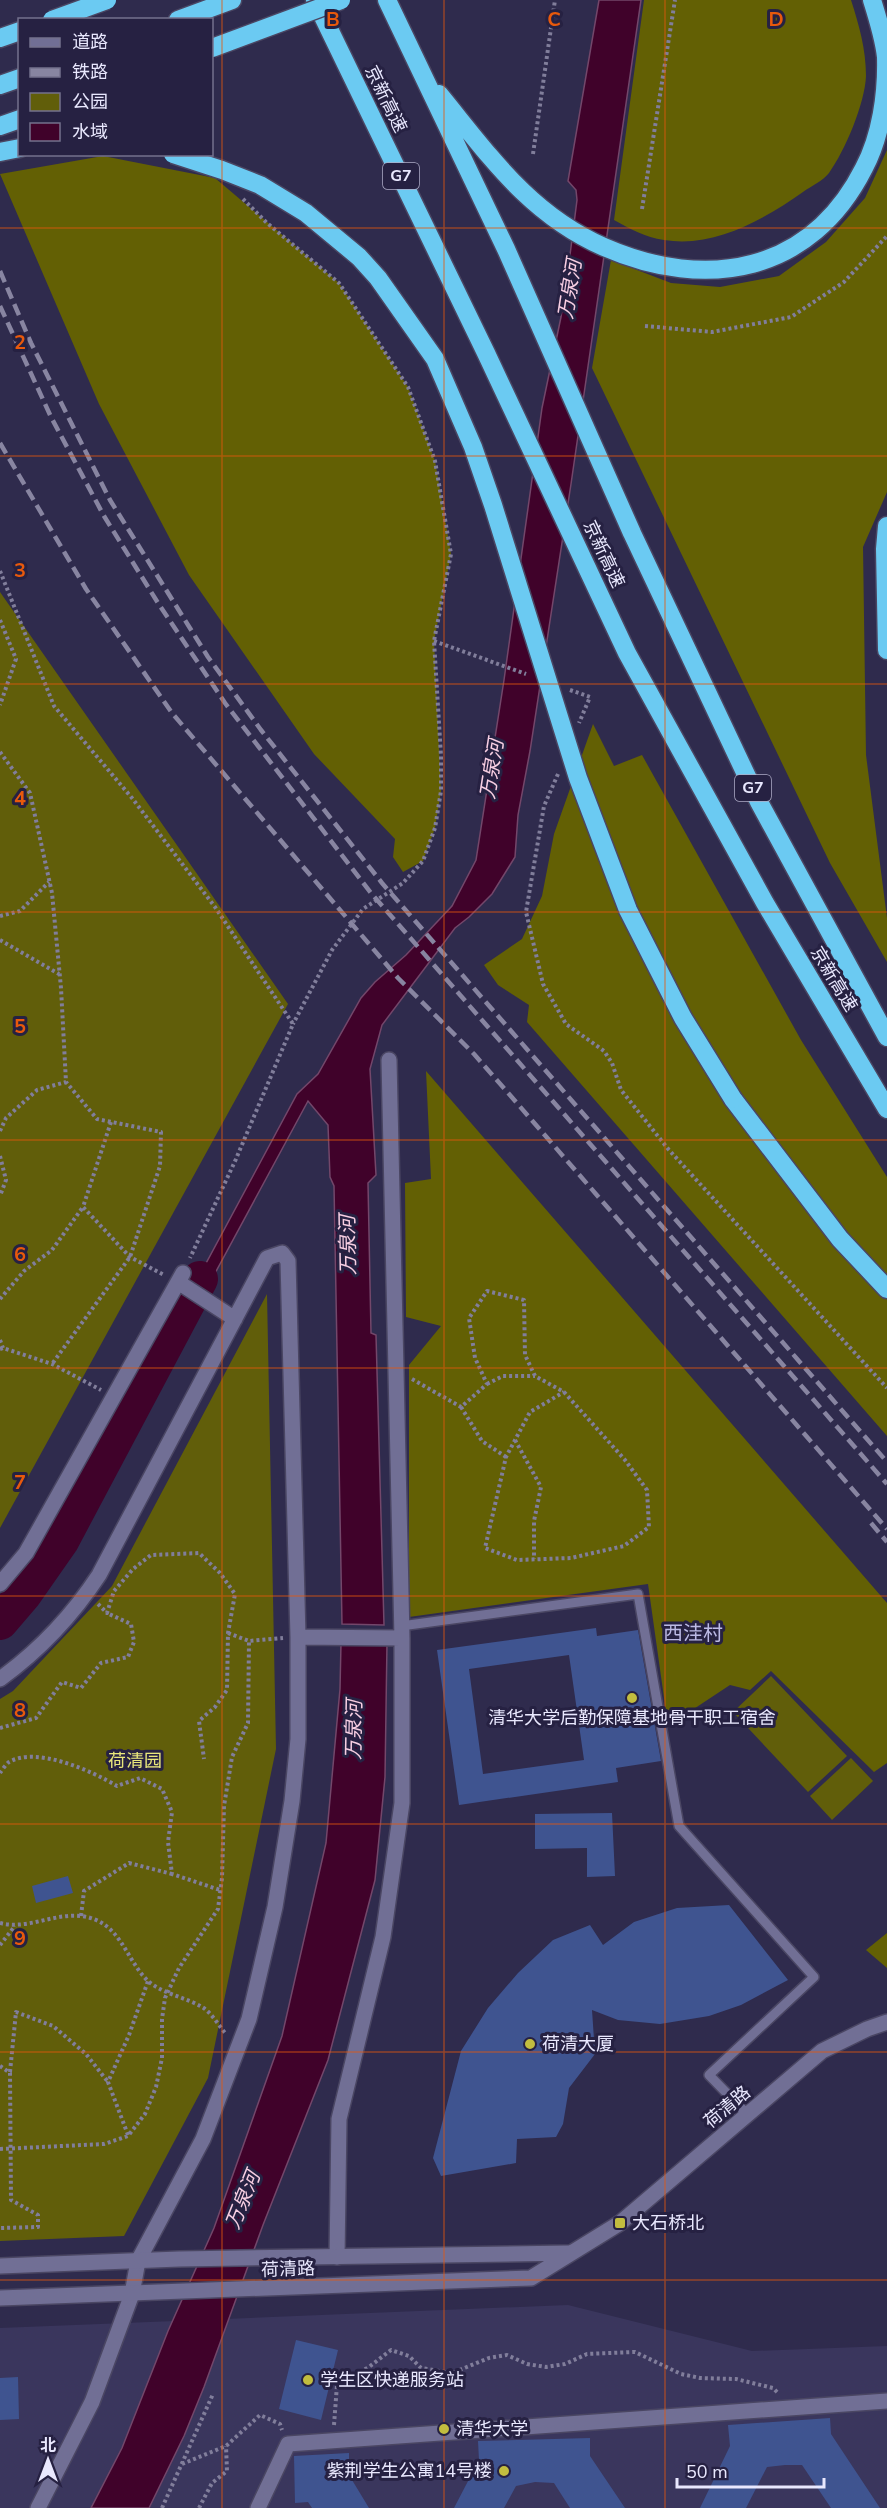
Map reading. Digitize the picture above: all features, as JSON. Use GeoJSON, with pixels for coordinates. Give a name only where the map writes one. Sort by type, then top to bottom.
{"type":"FeatureCollection","features":[{"type":"Feature","properties":{"kind":"highway"},"geometry":{"type":"LineString","coordinates":[[58,18],[107,0]]}},
{"type":"Feature","properties":{"kind":"highway"},"geometry":{"type":"LineString","coordinates":[[183,18],[232,0]]}},
{"type":"Feature","properties":{"kind":"highway","name":"京新高速"},"geometry":{"type":"LineString","coordinates":[[315,0],[486,353],[627,653],[765,903],[887,1109]]}},
{"type":"Feature","properties":{"kind":"highway"},"geometry":{"type":"LineString","coordinates":[[213,48],[341,0]]}},
{"type":"Feature","properties":{"kind":"highway","name":"京新高速"},"geometry":{"type":"LineString","coordinates":[[387,0],[506,249],[632,533],[759,802],[887,1037]]}},
{"type":"Feature","properties":{"kind":"highway"},"geometry":{"type":"LineString","coordinates":[[422,75],[521,192],[560,224],[603,246],[636,259],[672,268],[704,271],[732,268],[756,263],[780,254],[808,239],[834,215],[855,186],[870,157],[880,126],[886,91],[886,58],[872,0]]}},
{"type":"Feature","properties":{"kind":"highway"},"geometry":{"type":"LineString","coordinates":[[0,38],[18,32]]}},
{"type":"Feature","properties":{"kind":"highway"},"geometry":{"type":"LineString","coordinates":[[0,85],[18,79]]}},
{"type":"Feature","properties":{"kind":"highway"},"geometry":{"type":"LineString","coordinates":[[0,126],[18,120]]}},
{"type":"Feature","properties":{"kind":"highway"},"geometry":{"type":"LineString","coordinates":[[0,152],[18,148]]}},
{"type":"Feature","properties":{"kind":"highway"},"geometry":{"type":"LineString","coordinates":[[179,156],[260,185],[314,218],[359,256],[435,359],[448,385],[486,485],[578,778],[628,910],[683,1018],[733,1099],[840,1239],[887,1289]]}},
{"type":"Feature","properties":{"kind":"highway"},"geometry":{"type":"LineString","coordinates":[[887,526],[885,549],[887,648]]}},
{"type":"Feature","properties":{"kind":"street"},"geometry":{"type":"LineString","coordinates":[[337,2257],[339,2119],[383,1937],[402,1803],[401,1632],[389,1060]]}},
{"type":"Feature","properties":{"kind":"street"},"geometry":{"type":"LineString","coordinates":[[0,1679],[26,1660],[51,1635],[78,1606],[99,1575],[267,1258],[282,1253],[288,1261],[298,1637],[298,1739],[292,1801],[274,1907],[249,2019],[203,2139],[138,2261],[132,2294],[92,2402],[38,2508]]}},
{"type":"Feature","properties":{"kind":"street"},"geometry":{"type":"LineString","coordinates":[[0,1584],[26,1553],[113,1397],[182,1280],[235,1319]]}},
{"type":"Feature","properties":{"kind":"street"},"geometry":{"type":"LineString","coordinates":[[298,1637],[401,1632]]}},
{"type":"Feature","properties":{"kind":"street","name":"荷清路"},"geometry":{"type":"LineString","coordinates":[[0,2298],[531,2278],[620,2223],[822,2051],[887,2022]]}},
{"type":"Feature","properties":{"kind":"street","name":"荷清路"},"geometry":{"type":"LineString","coordinates":[[0,2266],[160,2260],[569,2253]]}},
{"type":"Feature","properties":{"kind":"street"},"geometry":{"type":"LineString","coordinates":[[258,2508],[288,2444],[887,2401]]}},
{"type":"Feature","properties":{"kind":"lane"},"geometry":{"type":"LineString","coordinates":[[401,1632],[638,1594],[679,1826],[814,1977],[709,2075],[748,2115]]}},
{"type":"Feature","properties":{"kind":"path"},"geometry":{"type":"LineString","coordinates":[[533,154],[555,0]]}},
{"type":"Feature","properties":{"kind":"path"},"geometry":{"type":"LineString","coordinates":[[642,209],[675,0]]}},
{"type":"Feature","properties":{"kind":"path"},"geometry":{"type":"LineString","coordinates":[[83,1208],[130,1257],[182,1280],[293,1024],[332,950],[363,909],[403,883],[423,861],[435,828],[441,791],[434,641],[451,554],[435,461],[408,387],[339,283],[267,223],[236,192]]}},
{"type":"Feature","properties":{"kind":"path"},"geometry":{"type":"LineString","coordinates":[[645,326],[712,332],[791,317],[844,282],[887,236]]}},
{"type":"Feature","properties":{"kind":"path"},"geometry":{"type":"LineString","coordinates":[[0,571],[54,706],[132,798],[215,907],[293,1024]]}},
{"type":"Feature","properties":{"kind":"path"},"geometry":{"type":"LineString","coordinates":[[0,620],[16,659],[0,705]]}},
{"type":"Feature","properties":{"kind":"path"},"geometry":{"type":"LineString","coordinates":[[434,641],[536,678]]}},
{"type":"Feature","properties":{"kind":"path"},"geometry":{"type":"LineString","coordinates":[[568,689],[590,697],[576,730]]}},
{"type":"Feature","properties":{"kind":"path"},"geometry":{"type":"LineString","coordinates":[[0,752],[30,793],[50,881],[60,974],[66,1082],[97,1119],[161,1132],[160,1166],[130,1257],[52,1364]]}},
{"type":"Feature","properties":{"kind":"path"},"geometry":{"type":"LineString","coordinates":[[558,774],[544,806],[526,912],[543,984],[566,1024],[604,1051],[612,1063],[621,1090],[669,1150],[887,1388]]}},
{"type":"Feature","properties":{"kind":"path"},"geometry":{"type":"LineString","coordinates":[[0,916],[20,911],[50,881]]}},
{"type":"Feature","properties":{"kind":"path"},"geometry":{"type":"LineString","coordinates":[[0,940],[60,974]]}},
{"type":"Feature","properties":{"kind":"path"},"geometry":{"type":"LineString","coordinates":[[0,1131],[6,1118],[36,1090],[66,1082]]}},
{"type":"Feature","properties":{"kind":"path"},"geometry":{"type":"LineString","coordinates":[[0,1299],[24,1271],[52,1250],[83,1208],[111,1122]]}},
{"type":"Feature","properties":{"kind":"path"},"geometry":{"type":"LineString","coordinates":[[0,1156],[6,1180],[0,1196]]}},
{"type":"Feature","properties":{"kind":"path"},"geometry":{"type":"LineString","coordinates":[[487,1384],[475,1358],[469,1318],[487,1291],[524,1300],[525,1355],[535,1376]]}},
{"type":"Feature","properties":{"kind":"path"},"geometry":{"type":"LineString","coordinates":[[0,1340],[1,1348],[52,1364],[113,1397]]}},
{"type":"Feature","properties":{"kind":"path"},"geometry":{"type":"LineString","coordinates":[[395,1370],[462,1407],[482,1442],[506,1457]]}},
{"type":"Feature","properties":{"kind":"path"},"geometry":{"type":"LineString","coordinates":[[462,1407],[487,1384],[503,1376],[535,1376],[564,1392],[599,1429],[647,1490],[650,1527],[624,1546],[571,1558],[517,1560],[485,1548],[506,1457],[530,1412],[564,1392]]}},
{"type":"Feature","properties":{"kind":"path"},"geometry":{"type":"LineString","coordinates":[[515,1440],[541,1487],[534,1521],[534,1559]]}},
{"type":"Feature","properties":{"kind":"path"},"geometry":{"type":"LineString","coordinates":[[107,1613],[114,1591],[133,1569],[151,1555],[199,1553],[220,1573],[235,1594],[228,1633],[227,1690],[215,1707],[199,1721],[204,1759]]}},
{"type":"Feature","properties":{"kind":"path"},"geometry":{"type":"LineString","coordinates":[[0,1728],[36,1718],[62,1682],[81,1688],[101,1663],[128,1657],[134,1642],[131,1624],[107,1613],[87,1593]]}},
{"type":"Feature","properties":{"kind":"path"},"geometry":{"type":"LineString","coordinates":[[228,1633],[249,1641],[298,1637]]}},
{"type":"Feature","properties":{"kind":"path"},"geometry":{"type":"LineString","coordinates":[[0,2149],[104,2144],[128,2136],[145,2114],[156,2087],[162,2058],[162,2019],[168,1992],[189,1952],[218,1909],[224,1806],[232,1757],[248,1723],[249,1641]]}},
{"type":"Feature","properties":{"kind":"path"},"geometry":{"type":"LineString","coordinates":[[0,1773],[8,1762],[36,1755],[96,1774],[117,1786],[140,1778],[162,1789],[172,1812],[168,1842],[172,1874]]}},
{"type":"Feature","properties":{"kind":"path"},"geometry":{"type":"LineString","coordinates":[[81,1916],[84,1891],[129,1863],[220,1890]]}},
{"type":"Feature","properties":{"kind":"path"},"geometry":{"type":"LineString","coordinates":[[0,1923],[16,1925],[81,1916],[104,1924],[120,1940],[148,1981],[204,2008],[238,2049]]}},
{"type":"Feature","properties":{"kind":"path"},"geometry":{"type":"LineString","coordinates":[[0,1945],[16,1925]]}},
{"type":"Feature","properties":{"kind":"path"},"geometry":{"type":"LineString","coordinates":[[108,2082],[129,2035],[148,1981]]}},
{"type":"Feature","properties":{"kind":"path"},"geometry":{"type":"LineString","coordinates":[[0,2228],[38,2227],[38,2215],[11,2200],[10,2073],[16,2012],[53,2026],[86,2054],[108,2082],[128,2136]]}},
{"type":"Feature","properties":{"kind":"path"},"geometry":{"type":"LineString","coordinates":[[0,2066],[10,2073]]}},
{"type":"Feature","properties":{"kind":"path"},"geometry":{"type":"LineString","coordinates":[[333,2441],[337,2385],[369,2367],[391,2350],[409,2356],[421,2368],[452,2373],[489,2358],[507,2355],[527,2364],[546,2367],[565,2364],[587,2354],[635,2352],[681,2374],[699,2378],[736,2379],[773,2388],[792,2408]]}},
{"type":"Feature","properties":{"kind":"path"},"geometry":{"type":"LineString","coordinates":[[162,2508],[213,2394]]}},
{"type":"Feature","properties":{"kind":"path"},"geometry":{"type":"LineString","coordinates":[[182,2464],[226,2446],[260,2415],[280,2424],[288,2444]]}},
{"type":"Feature","properties":{"kind":"path"},"geometry":{"type":"LineString","coordinates":[[199,2508],[212,2483],[227,2471],[226,2446]]}},
{"type":"Feature","properties":{"kind":"shaded area"},"geometry":{"type":"Polygon","coordinates":[[[644,0],[851,0],[863,47],[866,66],[865,87],[847,140],[826,176],[755,222],[738,230],[702,240],[657,239],[614,220],[644,0]]]}},
{"type":"Feature","properties":{"kind":"shaded area"},"geometry":{"type":"Polygon","coordinates":[[[887,150],[887,492],[863,547],[866,755],[887,918],[887,962],[830,863],[592,368],[611,260],[671,283],[720,287],[779,276],[826,242],[865,198],[887,150]]]}},
{"type":"Feature","properties":{"kind":"shaded area"},"geometry":{"type":"Polygon","coordinates":[[[103,156],[215,178],[339,283],[408,387],[435,461],[451,554],[434,641],[441,791],[435,828],[423,861],[403,872],[393,857],[395,839],[314,754],[189,575],[99,404],[0,174],[103,156]]]}},
{"type":"Feature","properties":{"kind":"shaded area"},"geometry":{"type":"Polygon","coordinates":[[[593,724],[614,766],[642,755],[801,1040],[887,1177],[887,1436],[527,1022],[529,1005],[498,985],[484,965],[522,939],[542,896],[554,834],[593,724]]]}},
{"type":"Feature","properties":{"kind":"shaded area"},"geometry":{"type":"Polygon","coordinates":[[[426,1071],[887,1603],[887,1763],[874,1772],[771,1671],[750,1690],[730,1685],[668,1726],[648,1584],[409,1617],[409,1365],[441,1326],[406,1317],[405,1183],[431,1179],[426,1071]]]}},
{"type":"Feature","properties":{"kind":"shaded area"},"geometry":{"type":"Polygon","coordinates":[[[887,1933],[887,1968],[866,1950],[887,1933]]]}},
{"type":"Feature","properties":{"kind":"shaded area","name":"清华大学"},"geometry":{"type":"Polygon","coordinates":[[[568,2305],[752,2351],[887,2346],[887,2508],[0,2508],[0,2328],[568,2305]]]}},
{"type":"Feature","properties":{"kind":"green space"},"geometry":{"type":"Polygon","coordinates":[[[0,592],[288,1004],[0,1528],[0,592]]]}},
{"type":"Feature","properties":{"kind":"green space","name":"荷清园"},"geometry":{"type":"Polygon","coordinates":[[[267,1294],[276,1749],[208,2078],[124,2236],[0,2241],[0,1699],[13,1691],[112,1586],[267,1294]]]}},
{"type":"Feature","properties":{"kind":"green space"},"geometry":{"type":"Polygon","coordinates":[[[771,1676],[847,1756],[808,1792],[733,1712],[771,1676]]]}},
{"type":"Feature","properties":{"kind":"green space"},"geometry":{"type":"Polygon","coordinates":[[[851,1758],[873,1781],[832,1820],[810,1796],[851,1758]]]}},
{"type":"Feature","properties":{"kind":"water","name":"万泉河"},"geometry":{"type":"Polygon","coordinates":[[[599,0],[641,0],[571,484],[518,815],[515,857],[492,894],[455,928],[382,1025],[370,1069],[376,1175],[368,1183],[371,1333],[376,1335],[384,1625],[342,1624],[334,1186],[330,1177],[328,1125],[308,1101],[186,1327],[175,1321],[297,1094],[318,1074],[361,998],[452,906],[476,860],[542,408],[561,317],[570,255],[577,200],[576,190],[568,181],[599,0]]]}},
{"type":"Feature","properties":{"kind":"water","name":"万泉河"},"geometry":{"type":"Polygon","coordinates":[[[341,1643],[387,1643],[385,1777],[375,1880],[328,2060],[263,2225],[204,2387],[184,2436],[149,2508],[91,2508],[122,2448],[168,2331],[214,2228],[282,2036],[326,1843],[340,1689],[341,1643]]]}},
{"type":"Feature","properties":{"kind":"building"},"geometry":{"type":"Polygon","coordinates":[[[596,1628],[597,1636],[638,1630],[661,1761],[616,1768],[618,1782],[459,1805],[437,1650],[596,1628]],[[569,1655],[469,1669],[483,1774],[584,1760],[569,1655]]]}},
{"type":"Feature","properties":{"kind":"building"},"geometry":{"type":"Polygon","coordinates":[[[612,1813],[615,1876],[587,1877],[587,1848],[535,1849],[535,1814],[612,1813]]]}},
{"type":"Feature","properties":{"kind":"building"},"geometry":{"type":"Polygon","coordinates":[[[68,1876],[73,1893],[36,1903],[32,1886],[68,1876]]]}},
{"type":"Feature","properties":{"kind":"building","name":"荷清大厦"},"geometry":{"type":"Polygon","coordinates":[[[729,1905],[788,1980],[741,2005],[709,2016],[660,2024],[618,2020],[592,2010],[595,2054],[569,2088],[563,2124],[556,2137],[517,2139],[516,2163],[441,2176],[433,2158],[461,2051],[488,2008],[518,1973],[553,1940],[590,1925],[603,1945],[634,1922],[677,1908],[729,1905]]]}},
{"type":"Feature","properties":{"kind":"building","name":"学生区快递服务站"},"geometry":{"type":"Polygon","coordinates":[[[296,2340],[338,2350],[321,2420],[279,2409],[296,2340]]]}},
{"type":"Feature","properties":{"kind":"building"},"geometry":{"type":"Polygon","coordinates":[[[18,2377],[19,2419],[0,2420],[0,2378],[18,2377]]]}},
{"type":"Feature","properties":{"kind":"building"},"geometry":{"type":"Polygon","coordinates":[[[830,2418],[831,2434],[880,2508],[831,2508],[802,2465],[785,2465],[767,2467],[746,2508],[700,2508],[730,2446],[728,2425],[830,2418]]]}},
{"type":"Feature","properties":{"kind":"building"},"geometry":{"type":"Polygon","coordinates":[[[590,2438],[590,2456],[625,2508],[570,2508],[554,2483],[535,2482],[516,2486],[504,2508],[454,2508],[479,2460],[478,2441],[590,2438]]]}},
{"type":"Feature","properties":{"kind":"building","name":"紫荆学生公寓14号楼"},"geometry":{"type":"Polygon","coordinates":[[[349,2453],[349,2475],[369,2508],[312,2508],[308,2502],[295,2503],[294,2456],[349,2453]]]}},
{"type":"Feature","properties":{"kind":"waterway"},"geometry":{"type":"LineString","coordinates":[[0,1622],[24,1594],[61,1541],[200,1279]]}},
{"type":"Feature","properties":{"kind":"railway"},"geometry":{"type":"LineString","coordinates":[[0,271],[31,343],[110,500],[208,657],[261,730],[382,883],[887,1462]]}},
{"type":"Feature","properties":{"kind":"railway"},"geometry":{"type":"LineString","coordinates":[[0,306],[51,417],[104,516],[158,603],[225,703],[371,893],[887,1484]]}},
{"type":"Feature","properties":{"kind":"railway"},"geometry":{"type":"LineString","coordinates":[[0,443],[86,589],[172,713],[398,978],[474,1054],[887,1529]]}},
{"type":"Feature","properties":{"kind":"railway"},"geometry":{"type":"LineString","coordinates":[[871,1523],[887,1542]]}},
{"type":"Feature","properties":{"kind":"place","name":"清华大学后勤保障基地骨干职工宿舍"},"geometry":{"type":"Point","coordinates":[632,1698]}},
{"type":"Feature","properties":{"kind":"place","name":"荷清大厦"},"geometry":{"type":"Point","coordinates":[530,2044]}},
{"type":"Feature","properties":{"kind":"place","name":"大石桥北"},"geometry":{"type":"Point","coordinates":[620,2223]}},
{"type":"Feature","properties":{"kind":"place","name":"学生区快递服务站"},"geometry":{"type":"Point","coordinates":[308,2380]}},
{"type":"Feature","properties":{"kind":"place","name":"清华大学"},"geometry":{"type":"Point","coordinates":[444,2429]}},
{"type":"Feature","properties":{"kind":"place","name":"紫荆学生公寓14号楼"},"geometry":{"type":"Point","coordinates":[504,2471]}},
{"type":"Feature","properties":{"kind":"district","name":"西洼村"},"geometry":{"type":"Point","coordinates":[693,1633]}}]}
